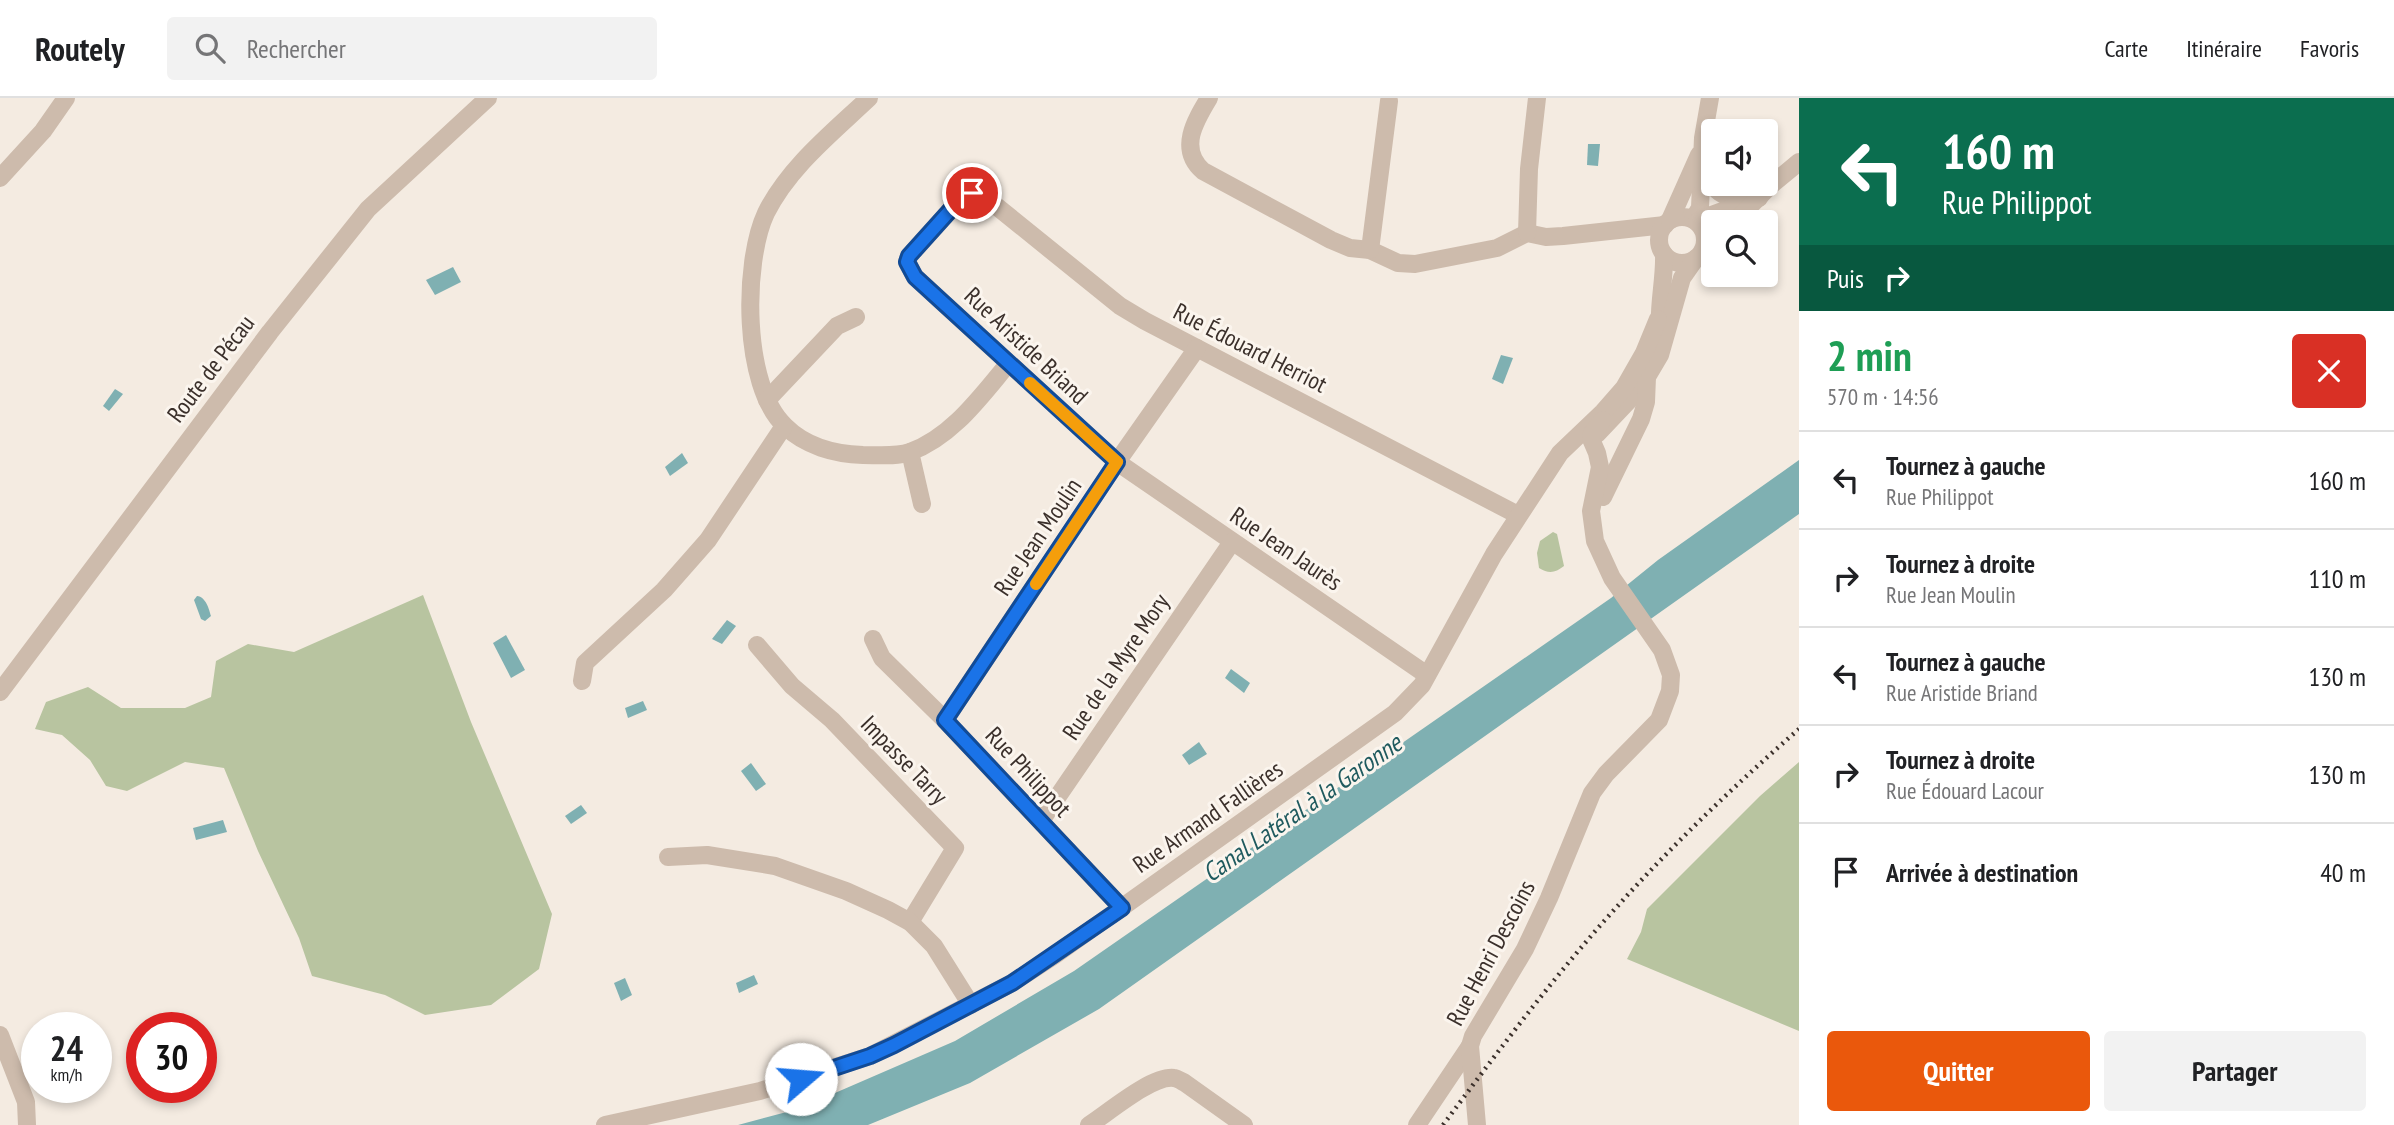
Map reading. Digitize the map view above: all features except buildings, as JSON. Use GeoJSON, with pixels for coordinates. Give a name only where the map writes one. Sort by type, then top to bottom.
{"type":"FeatureCollection","features":[{"type":"Feature","properties":{"kind":"street"},"geometry":{"type":"LineString","coordinates":[[0,178],[43,131],[66,98]]}},
{"type":"Feature","properties":{"kind":"street","name":"Route de Pécau"},"geometry":{"type":"LineString","coordinates":[[0,692],[270,332],[368,209],[488,98]]}},
{"type":"Feature","properties":{"kind":"street"},"geometry":{"type":"LineString","coordinates":[[869,98],[819,145],[779,189],[765,215],[754,245],[750,282],[753,347],[758,376],[767,400],[783,425],[807,441],[840,454],[887,455],[909,452],[929,442],[960,419],[1008,364]]}},
{"type":"Feature","properties":{"kind":"street"},"geometry":{"type":"LineString","coordinates":[[1209,98],[1190,132],[1190,146],[1198,167],[1331,240],[1350,248],[1370,250],[1398,263],[1415,264],[1497,248],[1527,233],[1546,237],[1563,236],[1667,222],[1682,217],[1695,221],[1701,227]]}},
{"type":"Feature","properties":{"kind":"street"},"geometry":{"type":"LineString","coordinates":[[1527,233],[1529,169],[1537,98]]}},
{"type":"Feature","properties":{"kind":"street"},"geometry":{"type":"LineString","coordinates":[[1707,119],[1710,98]]}},
{"type":"Feature","properties":{"kind":"street"},"geometry":{"type":"LineString","coordinates":[[1370,250],[1389,101]]}},
{"type":"Feature","properties":{"kind":"street"},"geometry":{"type":"LineString","coordinates":[[1592,527],[1591,511],[1600,476],[1597,453],[1591,439],[1597,426],[1629,389],[1651,356],[1660,332],[1658,320],[1662,304],[1662,250],[1659,235],[1701,151]]}},
{"type":"Feature","properties":{"kind":"street"},"geometry":{"type":"LineString","coordinates":[[1746,210],[1799,162]]}},
{"type":"Feature","properties":{"kind":"street"},"geometry":{"type":"LineString","coordinates":[[1695,221],[1700,208],[1701,178]]}},
{"type":"Feature","properties":{"kind":"street","name":"Rue Édouard Herriot"},"geometry":{"type":"LineString","coordinates":[[907,262],[909,256],[963,196],[980,193],[1120,306],[1518,515]]}},
{"type":"Feature","properties":{"kind":"street"},"geometry":{"type":"LineString","coordinates":[[1726,196],[1740,199],[1759,198]]}},
{"type":"Feature","properties":{"kind":"street"},"geometry":{"type":"LineString","coordinates":[[1695,221],[1759,198]]}},
{"type":"Feature","properties":{"kind":"street"},"geometry":{"type":"LineString","coordinates":[[1611,230],[1662,250],[1675,262],[1682,263],[1701,253]]}},
{"type":"Feature","properties":{"kind":"street"},"geometry":{"type":"LineString","coordinates":[[1549,470],[1607,426],[1647,377],[1660,355],[1682,278],[1701,255]]}},
{"type":"Feature","properties":{"kind":"street","name":"Rue Aristide Briand"},"geometry":{"type":"LineString","coordinates":[[907,262],[915,277],[1117,462]]}},
{"type":"Feature","properties":{"kind":"street"},"geometry":{"type":"LineString","coordinates":[[767,400],[837,326],[856,317]]}},
{"type":"Feature","properties":{"kind":"street","name":"Rue Armand Fallières"},"geometry":{"type":"LineString","coordinates":[[605,1125],[760,1091],[837,1068],[894,1045],[1023,976],[1381,723],[1410,698],[1427,675],[1518,515],[1566,445],[1603,412],[1623,388],[1644,353],[1658,320]]}},
{"type":"Feature","properties":{"kind":"street","name":"Rue Jean Moulin"},"geometry":{"type":"LineString","coordinates":[[945,720],[1117,462],[1197,348]]}},
{"type":"Feature","properties":{"kind":"street"},"geometry":{"type":"LineString","coordinates":[[1592,527],[1641,419],[1646,402],[1647,377]]}},
{"type":"Feature","properties":{"kind":"street"},"geometry":{"type":"LineString","coordinates":[[582,681],[585,663],[664,590],[708,541],[783,425]]}},
{"type":"Feature","properties":{"kind":"street"},"geometry":{"type":"LineString","coordinates":[[1572,453],[1583,451],[1592,455],[1600,476]]}},
{"type":"Feature","properties":{"kind":"street"},"geometry":{"type":"LineString","coordinates":[[909,452],[922,504]]}},
{"type":"Feature","properties":{"kind":"street","name":"Rue Jean Jaurès"},"geometry":{"type":"LineString","coordinates":[[1117,462],[1427,675]]}},
{"type":"Feature","properties":{"kind":"street","name":"Rue Henri Descoins"},"geometry":{"type":"LineString","coordinates":[[1477,1125],[1470,1046],[1481,1020],[1525,949],[1592,793],[1606,774],[1659,720],[1666,706],[1671,675],[1662,650],[1612,578],[1592,527]]}},
{"type":"Feature","properties":{"kind":"street","name":"Rue de la Myre Mory"},"geometry":{"type":"LineString","coordinates":[[1041,821],[1232,542]]}},
{"type":"Feature","properties":{"kind":"street","name":"Rue Philippot"},"geometry":{"type":"LineString","coordinates":[[873,639],[882,658],[945,720],[1122,908]]}},
{"type":"Feature","properties":{"kind":"street","name":"Impasse Tarry"},"geometry":{"type":"LineString","coordinates":[[757,645],[792,685],[832,720],[955,848],[910,922]]}},
{"type":"Feature","properties":{"kind":"street"},"geometry":{"type":"LineString","coordinates":[[667,857],[707,855],[775,866],[846,891],[888,910],[910,922],[934,946],[971,1005]]}},
{"type":"Feature","properties":{"kind":"street"},"geometry":{"type":"LineString","coordinates":[[0,1035],[26,1102],[27,1125]]}},
{"type":"Feature","properties":{"kind":"street"},"geometry":{"type":"LineString","coordinates":[[1417,1125],[1470,1046]]}},
{"type":"Feature","properties":{"kind":"street"},"geometry":{"type":"LineString","coordinates":[[1089,1125],[1147,1086],[1161,1079],[1174,1078],[1244,1125]]}},
{"type":"Feature","properties":{"kind":"green space"},"geometry":{"type":"Polygon","coordinates":[[[1553,532],[1557,534],[1564,566],[1549,572],[1539,568],[1537,553],[1540,541],[1553,532]]]}},
{"type":"Feature","properties":{"kind":"green space"},"geometry":{"type":"Polygon","coordinates":[[[423,595],[471,722],[552,914],[539,969],[491,1005],[425,1015],[385,995],[312,976],[299,938],[258,851],[224,768],[185,762],[127,791],[106,786],[90,760],[62,735],[35,729],[46,702],[88,687],[121,708],[185,708],[211,697],[216,661],[248,644],[294,652],[423,595]]]}},
{"type":"Feature","properties":{"kind":"green space"},"geometry":{"type":"Polygon","coordinates":[[[1799,762],[1799,1031],[1627,959],[1641,932],[1647,909],[1760,796],[1799,762]]]}},
{"type":"Feature","properties":{"kind":"water"},"geometry":{"type":"Polygon","coordinates":[[[1588,144],[1600,144],[1598,166],[1587,165],[1588,144]]]}},
{"type":"Feature","properties":{"kind":"water"},"geometry":{"type":"Polygon","coordinates":[[[453,267],[461,282],[435,295],[426,280],[453,267]]]}},
{"type":"Feature","properties":{"kind":"water"},"geometry":{"type":"Polygon","coordinates":[[[1501,355],[1513,358],[1503,384],[1492,379],[1501,355]]]}},
{"type":"Feature","properties":{"kind":"water"},"geometry":{"type":"Polygon","coordinates":[[[115,389],[123,394],[109,411],[103,406],[115,389]]]}},
{"type":"Feature","properties":{"kind":"water"},"geometry":{"type":"Polygon","coordinates":[[[682,453],[688,463],[670,476],[665,467],[682,453]]]}},
{"type":"Feature","properties":{"kind":"water"},"geometry":{"type":"Polygon","coordinates":[[[1799,460],[1799,514],[1099,1009],[970,1083],[868,1125],[738,1125],[798,1109],[955,1041],[1074,971],[1611,598],[1658,560],[1799,460]]]}},
{"type":"Feature","properties":{"kind":"water"},"geometry":{"type":"Polygon","coordinates":[[[197,596],[205,601],[211,616],[205,621],[201,619],[194,600],[197,596]]]}},
{"type":"Feature","properties":{"kind":"water"},"geometry":{"type":"Polygon","coordinates":[[[727,620],[736,626],[722,644],[712,639],[727,620]]]}},
{"type":"Feature","properties":{"kind":"water"},"geometry":{"type":"Polygon","coordinates":[[[506,635],[525,670],[511,678],[493,643],[506,635]]]}},
{"type":"Feature","properties":{"kind":"water"},"geometry":{"type":"Polygon","coordinates":[[[1231,669],[1250,683],[1244,693],[1225,678],[1231,669]]]}},
{"type":"Feature","properties":{"kind":"water"},"geometry":{"type":"Polygon","coordinates":[[[643,701],[647,710],[628,718],[625,708],[643,701]]]}},
{"type":"Feature","properties":{"kind":"water"},"geometry":{"type":"Polygon","coordinates":[[[1199,742],[1207,754],[1189,765],[1182,755],[1199,742]]]}},
{"type":"Feature","properties":{"kind":"water"},"geometry":{"type":"Polygon","coordinates":[[[751,763],[766,784],[756,791],[741,771],[751,763]]]}},
{"type":"Feature","properties":{"kind":"water"},"geometry":{"type":"Polygon","coordinates":[[[581,805],[587,813],[571,824],[565,816],[581,805]]]}},
{"type":"Feature","properties":{"kind":"water"},"geometry":{"type":"Polygon","coordinates":[[[223,820],[227,832],[196,840],[193,828],[223,820]]]}},
{"type":"Feature","properties":{"kind":"water"},"geometry":{"type":"Polygon","coordinates":[[[754,975],[758,984],[739,993],[736,983],[754,975]]]}},
{"type":"Feature","properties":{"kind":"water"},"geometry":{"type":"Polygon","coordinates":[[[625,978],[632,995],[621,1001],[614,983],[625,978]]]}},
{"type":"Feature","properties":{"kind":"railway"},"geometry":{"type":"LineString","coordinates":[[1443,1125],[1538,1000],[1622,902],[1695,825],[1799,729]]}},
{"type":"Feature","properties":{"kind":"slow traffic"},"geometry":{"type":"LineString","coordinates":[[1030,383],[1117,462],[1036,584]]}},
{"type":"Feature","properties":{"kind":"route"},"geometry":{"type":"LineString","coordinates":[[801,1079],[870,1056],[1012,983],[1122,908],[945,720],[1117,462],[915,277],[907,262],[909,256],[963,196],[972,193]]}},
{"type":"Feature","properties":{"kind":"water label","name":"Canal Latéral à la Garonne"},"geometry":{"type":"Point","coordinates":[1302,808]}}]}
